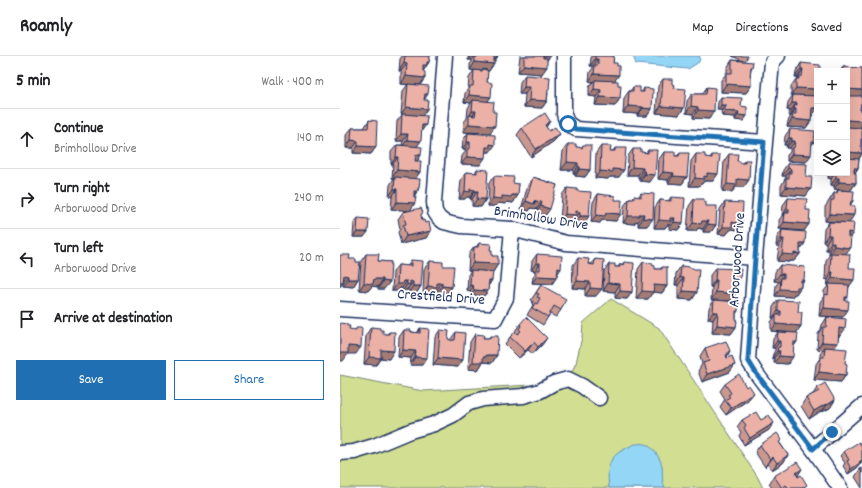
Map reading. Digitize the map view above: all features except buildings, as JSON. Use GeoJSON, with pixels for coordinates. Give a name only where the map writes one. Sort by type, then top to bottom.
{"type":"FeatureCollection","features":[{"type":"Feature","properties":{"kind":"street","name":"Brimhollow Drive"},"geometry":{"type":"LineString","coordinates":[[445,56],[434,202],[435,212],[438,218],[444,222],[461,226],[512,229],[566,243],[755,258]]}},
{"type":"Feature","properties":{"kind":"street"},"geometry":{"type":"LineString","coordinates":[[564,56],[564,114],[568,124],[576,129],[764,142]]}},
{"type":"Feature","properties":{"kind":"street","name":"Arborwood Drive"},"geometry":{"type":"LineString","coordinates":[[778,56],[772,62],[764,142],[748,360],[840,488]]}},
{"type":"Feature","properties":{"kind":"street","name":"Crestfield Drive"},"geometry":{"type":"LineString","coordinates":[[340,309],[495,319],[506,298],[512,229]]}},
{"type":"Feature","properties":{"kind":"street"},"geometry":{"type":"LineString","coordinates":[[340,453],[354,452],[374,446],[410,431],[434,424],[453,415],[469,403],[483,399],[523,396],[540,391],[554,382],[568,379],[582,386],[599,398]]}},
{"type":"Feature","properties":{"kind":"street"},"geometry":{"type":"LineString","coordinates":[[813,449],[862,406]]}},
{"type":"Feature","properties":{"kind":"green space"},"geometry":{"type":"Polygon","coordinates":[[[611,299],[659,328],[757,476],[763,488],[340,488],[340,375],[423,391],[566,383],[576,363],[582,337],[583,323],[611,299]]]}},
{"type":"Feature","properties":{"kind":"water"},"geometry":{"type":"Polygon","coordinates":[[[633,56],[700,56],[699,62],[688,69],[636,64],[633,56]]]}},
{"type":"Feature","properties":{"kind":"water"},"geometry":{"type":"Polygon","coordinates":[[[635,444],[645,444],[651,447],[656,453],[662,466],[665,488],[609,488],[609,465],[615,456],[635,444]]]}},
{"type":"Feature","properties":{"kind":"route"},"geometry":{"type":"LineString","coordinates":[[568,124],[576,129],[764,142],[748,360],[756,373],[813,449],[832,432]]}}]}
